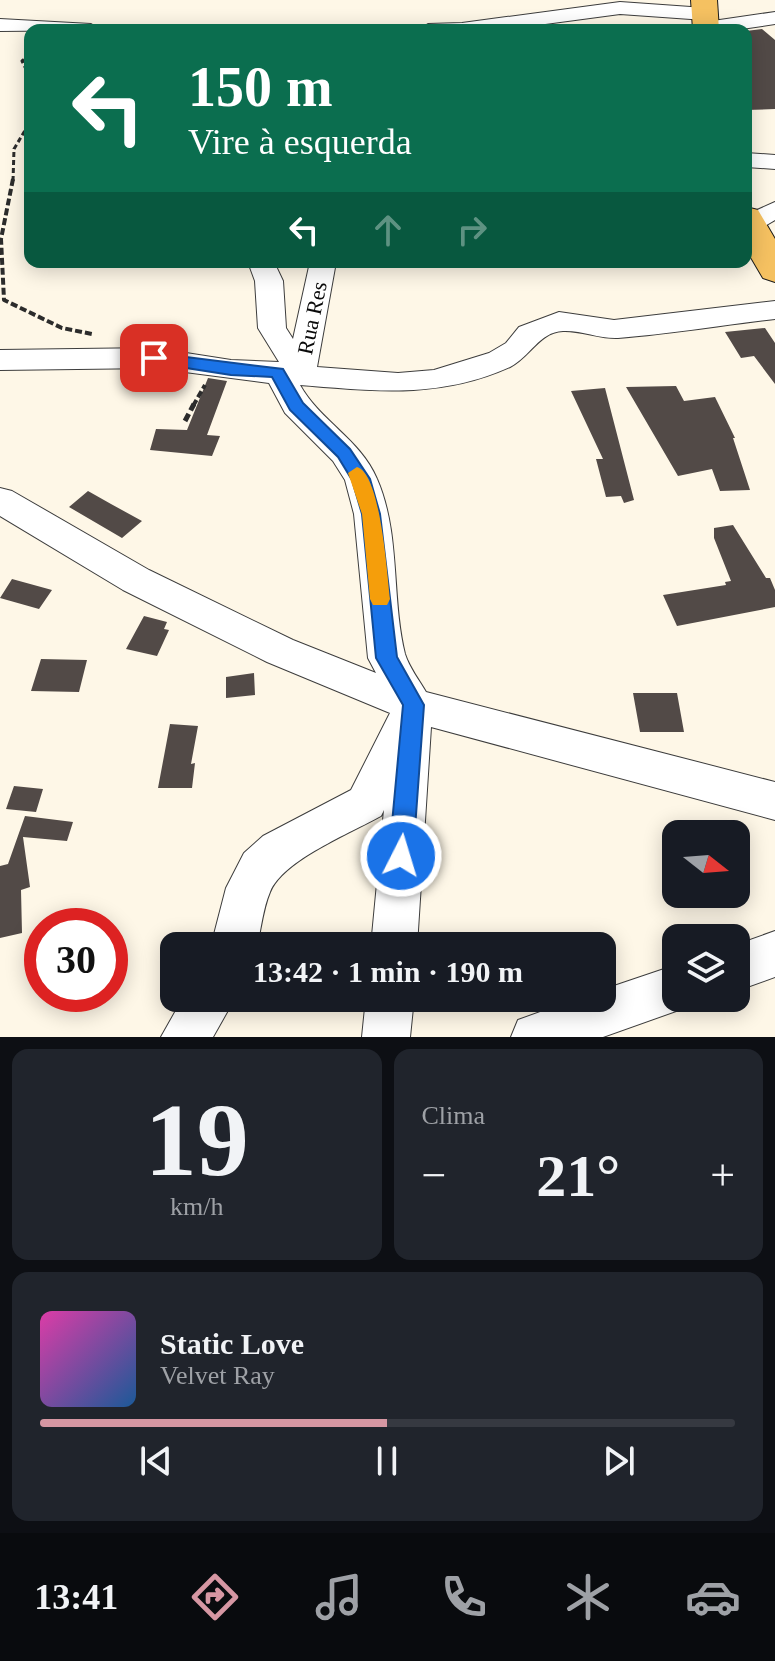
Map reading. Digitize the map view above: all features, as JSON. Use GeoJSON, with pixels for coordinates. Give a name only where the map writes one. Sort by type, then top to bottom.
{"type":"FeatureCollection","features":[{"type":"Feature","properties":{"kind":"main road"},"geometry":{"type":"LineString","coordinates":[[757,217],[775,271]]}},
{"type":"Feature","properties":{"kind":"street"},"geometry":{"type":"LineString","coordinates":[[575,0],[705,18],[775,18]]}},
{"type":"Feature","properties":{"kind":"street"},"geometry":{"type":"LineString","coordinates":[[472,24],[620,8]]}},
{"type":"Feature","properties":{"kind":"street"},"geometry":{"type":"LineString","coordinates":[[33,9],[48,24]]}},
{"type":"Feature","properties":{"kind":"street"},"geometry":{"type":"LineString","coordinates":[[0,25],[24,26]]}},
{"type":"Feature","properties":{"kind":"street"},"geometry":{"type":"LineString","coordinates":[[752,160],[775,162]]}},
{"type":"Feature","properties":{"kind":"street"},"geometry":{"type":"LineString","coordinates":[[264,268],[269,281],[272,328],[289,373],[296,406],[344,453],[361,479],[371,514],[387,658],[413,705],[395,932]]}},
{"type":"Feature","properties":{"kind":"street","name":"Rua Res"},"geometry":{"type":"LineString","coordinates":[[289,373],[321,268]]}},
{"type":"Feature","properties":{"kind":"street"},"geometry":{"type":"LineString","coordinates":[[0,360],[154,358],[215,367],[398,383],[436,380],[499,360],[516,350],[529,333],[559,321],[614,329],[775,310]]}},
{"type":"Feature","properties":{"kind":"street"},"geometry":{"type":"LineString","coordinates":[[0,500],[136,580],[280,651],[413,705],[775,801]]}},
{"type":"Feature","properties":{"kind":"street"},"geometry":{"type":"LineString","coordinates":[[237,932],[248,888],[259,868],[278,850],[366,803],[413,705]]}},
{"type":"Feature","properties":{"kind":"street"},"geometry":{"type":"LineString","coordinates":[[750,963],[775,954]]}},
{"type":"Feature","properties":{"kind":"street"},"geometry":{"type":"LineString","coordinates":[[535,1037],[662,993]]}},
{"type":"Feature","properties":{"kind":"street"},"geometry":{"type":"LineString","coordinates":[[185,1037],[202,1012]]}},
{"type":"Feature","properties":{"kind":"street"},"geometry":{"type":"LineString","coordinates":[[386,1037],[389,1012]]}},
{"type":"Feature","properties":{"kind":"path"},"geometry":{"type":"LineString","coordinates":[[24,132],[14,149],[12,193],[1,239],[4,300],[62,328],[105,336]]}},
{"type":"Feature","properties":{"kind":"path"},"geometry":{"type":"LineString","coordinates":[[185,421],[215,367]]}},
{"type":"Feature","properties":{"kind":"building"},"geometry":{"type":"Polygon","coordinates":[[[762,29],[775,40],[775,109],[752,110],[752,30],[762,29]]]}},
{"type":"Feature","properties":{"kind":"building"},"geometry":{"type":"Polygon","coordinates":[[[765,328],[775,343],[775,384],[754,356],[741,358],[725,332],[765,328]]]}},
{"type":"Feature","properties":{"kind":"building"},"geometry":{"type":"Polygon","coordinates":[[[208,378],[227,381],[207,435],[220,436],[212,456],[150,450],[156,429],[187,430],[208,378]]]}},
{"type":"Feature","properties":{"kind":"building"},"geometry":{"type":"Polygon","coordinates":[[[676,386],[684,401],[715,397],[735,438],[750,490],[720,491],[712,469],[678,476],[626,387],[676,386]]]}},
{"type":"Feature","properties":{"kind":"building"},"geometry":{"type":"Polygon","coordinates":[[[605,388],[634,500],[624,503],[621,496],[606,497],[596,459],[603,459],[571,391],[605,388]]]}},
{"type":"Feature","properties":{"kind":"building"},"geometry":{"type":"Polygon","coordinates":[[[88,491],[142,521],[122,538],[69,507],[88,491]]]}},
{"type":"Feature","properties":{"kind":"building"},"geometry":{"type":"Polygon","coordinates":[[[733,525],[766,578],[770,578],[775,590],[775,607],[677,626],[663,595],[726,585],[725,582],[731,581],[714,538],[714,528],[733,525]]]}},
{"type":"Feature","properties":{"kind":"building"},"geometry":{"type":"Polygon","coordinates":[[[12,579],[52,590],[39,609],[0,598],[12,579]]]}},
{"type":"Feature","properties":{"kind":"building"},"geometry":{"type":"Polygon","coordinates":[[[144,616],[167,622],[164,629],[169,630],[157,656],[126,649],[144,616]]]}},
{"type":"Feature","properties":{"kind":"building"},"geometry":{"type":"Polygon","coordinates":[[[41,659],[87,660],[79,692],[31,691],[41,659]]]}},
{"type":"Feature","properties":{"kind":"building"},"geometry":{"type":"Polygon","coordinates":[[[254,673],[255,695],[226,698],[226,677],[254,673]]]}},
{"type":"Feature","properties":{"kind":"building"},"geometry":{"type":"Polygon","coordinates":[[[633,693],[677,693],[684,732],[640,732],[633,693]]]}},
{"type":"Feature","properties":{"kind":"building"},"geometry":{"type":"Polygon","coordinates":[[[170,724],[198,726],[191,764],[195,763],[192,788],[158,788],[170,724]]]}},
{"type":"Feature","properties":{"kind":"building"},"geometry":{"type":"Polygon","coordinates":[[[14,786],[43,789],[36,812],[6,809],[14,786]]]}},
{"type":"Feature","properties":{"kind":"building"},"geometry":{"type":"Polygon","coordinates":[[[25,816],[73,822],[67,841],[23,837],[30,887],[21,890],[22,933],[0,938],[0,866],[8,864],[25,816]]]}},
{"type":"Feature","properties":{"kind":"slow traffic"},"geometry":{"type":"LineString","coordinates":[[357,473],[371,514],[380,599]]}},
{"type":"Feature","properties":{"kind":"route"},"geometry":{"type":"LineString","coordinates":[[154,358],[231,370],[278,372],[279,380],[296,406],[344,453],[361,479],[371,514],[387,658],[413,705],[401,856]]}}]}
